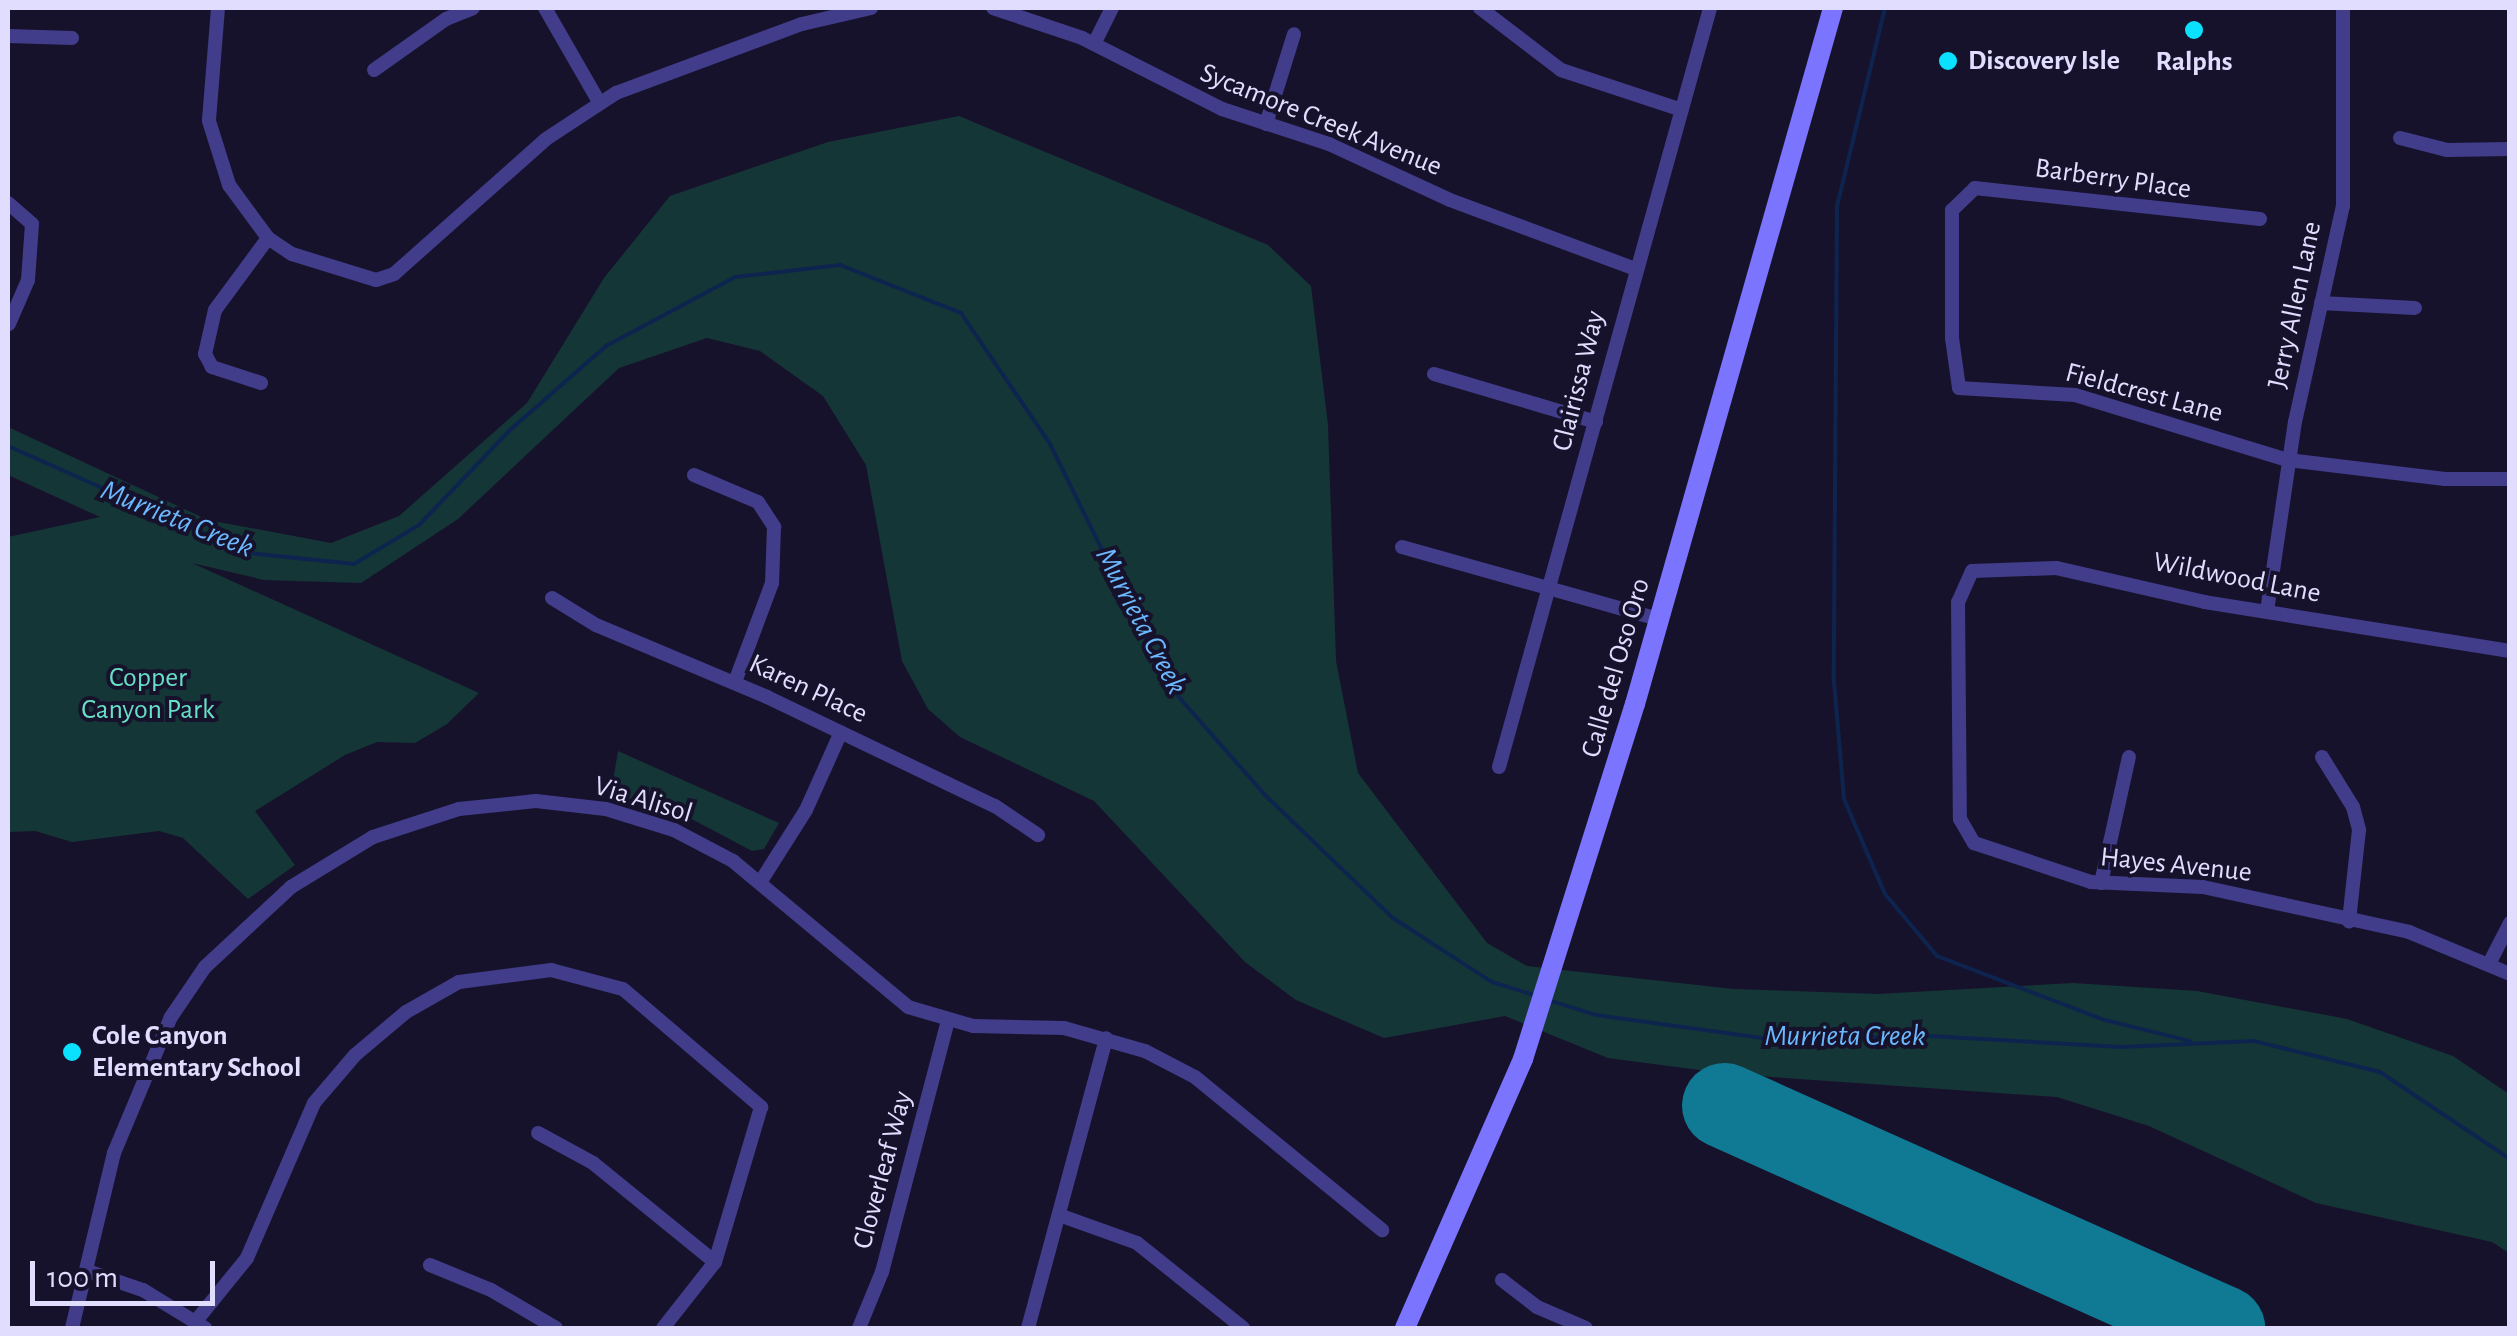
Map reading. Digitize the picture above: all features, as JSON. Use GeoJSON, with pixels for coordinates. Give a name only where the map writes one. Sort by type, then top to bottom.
{"type":"FeatureCollection","features":[{"type":"Feature","properties":{"kind":"main road","name":"Calle del Oso Oro"},"geometry":{"type":"LineString","coordinates":[[1405,1328],[1523,1060],[1659,619],[1833,8]]}},
{"type":"Feature","properties":{"kind":"street"},"geometry":{"type":"LineString","coordinates":[[218,8],[209,121],[229,185],[268,238],[321,266],[376,280],[394,274],[473,200],[599,102],[710,56],[871,8]]}},
{"type":"Feature","properties":{"kind":"street"},"geometry":{"type":"LineString","coordinates":[[374,70],[446,18],[473,8]]}},
{"type":"Feature","properties":{"kind":"street"},"geometry":{"type":"LineString","coordinates":[[545,8],[599,102]]}},
{"type":"Feature","properties":{"kind":"street","name":"Sycamore Creek Avenue"},"geometry":{"type":"LineString","coordinates":[[994,8],[1094,44],[1266,124],[1634,268]]}},
{"type":"Feature","properties":{"kind":"street"},"geometry":{"type":"LineString","coordinates":[[1094,44],[1112,8]]}},
{"type":"Feature","properties":{"kind":"street"},"geometry":{"type":"LineString","coordinates":[[1480,8],[1536,58],[1682,110]]}},
{"type":"Feature","properties":{"kind":"street","name":"Clairissa Way"},"geometry":{"type":"LineString","coordinates":[[1500,767],[1596,422],[1634,268],[1710,8]]}},
{"type":"Feature","properties":{"kind":"street","name":"Jerry Allen Lane"},"geometry":{"type":"LineString","coordinates":[[2267,612],[2288,460],[2343,206],[2342,8]]}},
{"type":"Feature","properties":{"kind":"street"},"geometry":{"type":"LineString","coordinates":[[1266,124],[1294,34]]}},
{"type":"Feature","properties":{"kind":"street"},"geometry":{"type":"LineString","coordinates":[[8,36],[72,38]]}},
{"type":"Feature","properties":{"kind":"street"},"geometry":{"type":"LineString","coordinates":[[2400,138],[2447,150],[2510,149]]}},
{"type":"Feature","properties":{"kind":"street","name":"Barberry Place"},"geometry":{"type":"LineString","coordinates":[[1962,196],[1975,188],[2056,192],[2194,216],[2260,219]]}},
{"type":"Feature","properties":{"kind":"street","name":"Fieldcrest Lane"},"geometry":{"type":"LineString","coordinates":[[1962,196],[1952,210],[1952,338],[1959,388],[2075,395],[2288,460],[2445,480],[2510,480]]}},
{"type":"Feature","properties":{"kind":"street"},"geometry":{"type":"LineString","coordinates":[[8,203],[32,224],[28,280],[9,324]]}},
{"type":"Feature","properties":{"kind":"street"},"geometry":{"type":"LineString","coordinates":[[261,383],[212,366],[205,354],[214,310],[268,238]]}},
{"type":"Feature","properties":{"kind":"street"},"geometry":{"type":"LineString","coordinates":[[2321,303],[2415,308]]}},
{"type":"Feature","properties":{"kind":"street"},"geometry":{"type":"LineString","coordinates":[[1434,374],[1596,422]]}},
{"type":"Feature","properties":{"kind":"street"},"geometry":{"type":"LineString","coordinates":[[694,475],[758,502],[774,527],[772,584],[735,682]]}},
{"type":"Feature","properties":{"kind":"street"},"geometry":{"type":"LineString","coordinates":[[1402,547],[1659,619]]}},
{"type":"Feature","properties":{"kind":"street","name":"Wildwood Lane"},"geometry":{"type":"LineString","coordinates":[[1960,585],[1986,566],[2037,566],[2267,612],[2510,651]]}},
{"type":"Feature","properties":{"kind":"street","name":"Hayes Avenue"},"geometry":{"type":"LineString","coordinates":[[1960,585],[1963,832],[2000,855],[2101,883],[2203,887],[2410,932],[2490,962],[2510,974]]}},
{"type":"Feature","properties":{"kind":"street","name":"Karen Place"},"geometry":{"type":"LineString","coordinates":[[552,598],[596,625],[735,682],[995,806],[1038,835]]}},
{"type":"Feature","properties":{"kind":"street"},"geometry":{"type":"LineString","coordinates":[[762,881],[806,810],[841,732]]}},
{"type":"Feature","properties":{"kind":"street"},"geometry":{"type":"LineString","coordinates":[[2322,756],[2353,807],[2359,830],[2349,921]]}},
{"type":"Feature","properties":{"kind":"street"},"geometry":{"type":"LineString","coordinates":[[2101,883],[2129,757]]}},
{"type":"Feature","properties":{"kind":"street","name":"Via Alisol"},"geometry":{"type":"LineString","coordinates":[[72,1328],[90,1272],[114,1153],[172,1017],[205,967],[248,922],[373,836],[459,809],[536,801],[606,809],[674,830],[762,881],[884,991],[948,1021],[1064,1028],[1106,1038],[1195,1078],[1382,1230]]}},
{"type":"Feature","properties":{"kind":"street"},"geometry":{"type":"LineString","coordinates":[[2490,962],[2510,924]]}},
{"type":"Feature","properties":{"kind":"street"},"geometry":{"type":"LineString","coordinates":[[90,1272],[143,1290],[200,1325],[262,1232],[328,1083],[406,1012],[459,982],[551,970],[623,989],[761,1107],[716,1262],[663,1328]]}},
{"type":"Feature","properties":{"kind":"street","name":"Cloverleaf Way"},"geometry":{"type":"LineString","coordinates":[[859,1328],[882,1272],[948,1021]]}},
{"type":"Feature","properties":{"kind":"street"},"geometry":{"type":"LineString","coordinates":[[1028,1328],[1106,1038]]}},
{"type":"Feature","properties":{"kind":"street"},"geometry":{"type":"LineString","coordinates":[[538,1133],[593,1163],[716,1262]]}},
{"type":"Feature","properties":{"kind":"street"},"geometry":{"type":"LineString","coordinates":[[1059,1215],[1137,1243],[1243,1328]]}},
{"type":"Feature","properties":{"kind":"street"},"geometry":{"type":"LineString","coordinates":[[430,1265],[492,1290],[556,1328]]}},
{"type":"Feature","properties":{"kind":"street"},"geometry":{"type":"LineString","coordinates":[[1502,1280],[1537,1307],[1586,1328]]}},
{"type":"Feature","properties":{"kind":"green space","name":"Copper Canyon Park"},"geometry":{"type":"Polygon","coordinates":[[[959,116],[1268,245],[1311,286],[1328,425],[1336,661],[1358,773],[1487,943],[1527,966],[1733,989],[1878,994],[2073,983],[2197,991],[2347,1019],[2453,1056],[2509,1094],[2509,1253],[2492,1242],[2316,1203],[2149,1126],[2057,1097],[1730,1074],[1608,1058],[1505,1016],[1384,1038],[1296,1000],[1245,962],[1094,801],[960,737],[928,709],[902,661],[866,465],[823,396],[760,351],[707,338],[619,368],[458,519],[361,583],[264,580],[192,563],[479,693],[447,724],[415,743],[377,742],[345,755],[255,811],[295,865],[248,899],[183,838],[159,831],[72,842],[35,831],[8,832],[8,537],[100,517],[8,475],[8,427],[208,520],[331,543],[399,516],[527,403],[604,278],[670,196],[828,142],[959,116]]]}},
{"type":"Feature","properties":{"kind":"green space"},"geometry":{"type":"Polygon","coordinates":[[[618,751],[779,823],[764,849],[752,851],[684,815],[611,793],[618,751]]]}},
{"type":"Feature","properties":{"kind":"waterway"},"geometry":{"type":"LineString","coordinates":[[1885,8],[1837,206],[1834,682],[1844,799],[1885,894],[1937,956],[2105,1020],[2190,1041]]}},
{"type":"Feature","properties":{"kind":"waterway","name":"Murrieta Creek"},"geometry":{"type":"LineString","coordinates":[[8,446],[248,553],[354,564],[419,525],[510,430],[606,346],[735,277],[840,265],[961,313],[1050,444],[1169,686],[1265,795],[1393,918],[1492,982],[1534,995]]}},
{"type":"Feature","properties":{"kind":"waterway","name":"Murrieta Creek"},"geometry":{"type":"LineString","coordinates":[[1548,1000],[1596,1015],[1769,1039],[1930,1036],[2122,1047],[2254,1041],[2380,1072],[2510,1159]]}},
{"type":"Feature","properties":{"kind":"runway"},"geometry":{"type":"LineString","coordinates":[[1724,1105],[2222,1328]]}},
{"type":"Feature","properties":{"kind":"place","name":"Ralphs"},"geometry":{"type":"Point","coordinates":[2194,30]}},
{"type":"Feature","properties":{"kind":"place","name":"Discovery Isle"},"geometry":{"type":"Point","coordinates":[1948,61]}},
{"type":"Feature","properties":{"kind":"place","name":"Cole Canyon Elementary School"},"geometry":{"type":"Point","coordinates":[72,1052]}}]}
